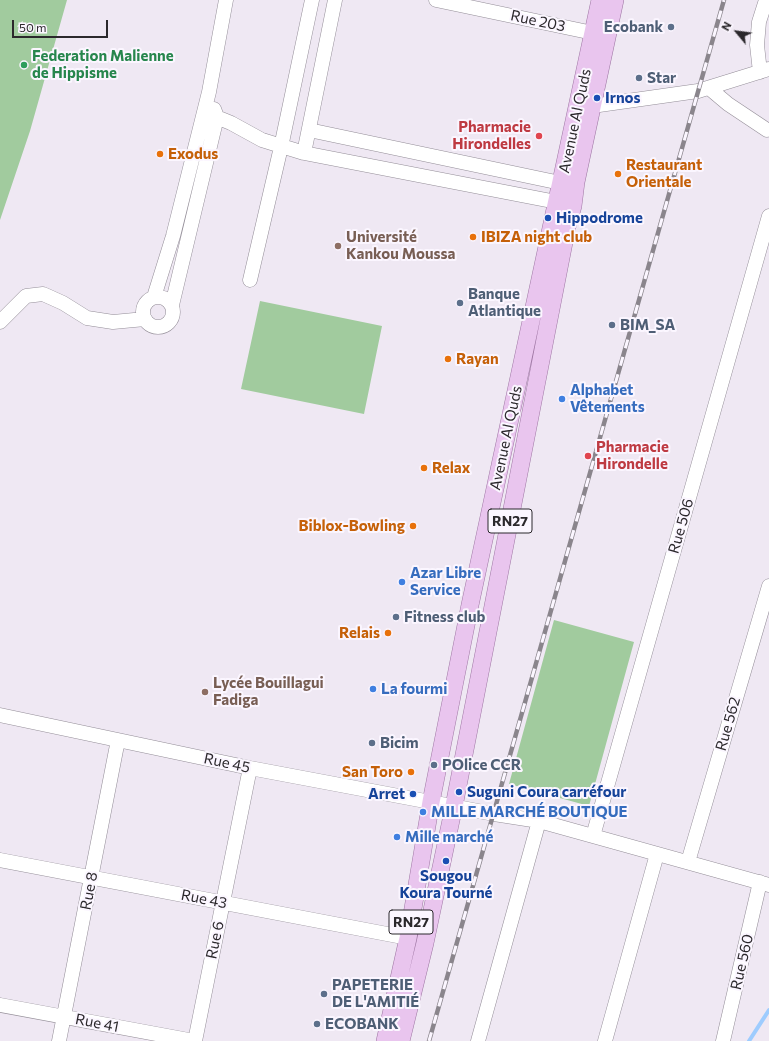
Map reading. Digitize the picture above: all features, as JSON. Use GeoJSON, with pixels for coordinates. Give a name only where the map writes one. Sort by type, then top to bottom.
{"type":"FeatureCollection","features":[{"type":"Feature","properties":{"kind":"main road","name":"Avenue Al Quds"},"geometry":{"type":"LineString","coordinates":[[385,1041],[408,938],[431,802],[478,567],[569,185],[593,33],[600,0]]}},
{"type":"Feature","properties":{"kind":"main road","name":"Avenue Al Quds"},"geometry":{"type":"LineString","coordinates":[[569,185],[592,106],[615,0]]}},
{"type":"Feature","properties":{"kind":"main road","name":"Avenue Al Quds"},"geometry":{"type":"LineString","coordinates":[[401,1041],[425,943],[454,806],[567,227],[565,204]]}},
{"type":"Feature","properties":{"kind":"street"},"geometry":{"type":"LineString","coordinates":[[172,305],[161,297],[148,301],[144,306],[143,313],[145,319],[156,327],[168,323],[172,318],[172,305],[210,114],[210,92],[226,0]]}},
{"type":"Feature","properties":{"kind":"street"},"geometry":{"type":"LineString","coordinates":[[250,280],[281,147],[312,0]]}},
{"type":"Feature","properties":{"kind":"street"},"geometry":{"type":"LineString","coordinates":[[304,153],[335,0]]}},
{"type":"Feature","properties":{"kind":"street","name":"Rue 203"},"geometry":{"type":"LineString","coordinates":[[436,0],[593,33]]}},
{"type":"Feature","properties":{"kind":"street"},"geometry":{"type":"LineString","coordinates":[[592,106],[703,89],[764,71],[757,45],[759,22],[766,0]]}},
{"type":"Feature","properties":{"kind":"street"},"geometry":{"type":"LineString","coordinates":[[703,89],[767,130]]}},
{"type":"Feature","properties":{"kind":"street"},"geometry":{"type":"LineString","coordinates":[[210,114],[231,123],[262,140],[304,153],[565,204]]}},
{"type":"Feature","properties":{"kind":"street"},"geometry":{"type":"LineString","coordinates":[[154,298],[210,114]]}},
{"type":"Feature","properties":{"kind":"street"},"geometry":{"type":"LineString","coordinates":[[309,130],[569,185]]}},
{"type":"Feature","properties":{"kind":"street","name":"Rue 506"},"geometry":{"type":"LineString","coordinates":[[593,836],[769,216]]}},
{"type":"Feature","properties":{"kind":"street"},"geometry":{"type":"LineString","coordinates":[[0,322],[26,296],[43,294],[87,318],[113,322],[145,319]]}},
{"type":"Feature","properties":{"kind":"street","name":"Rue 562"},"geometry":{"type":"LineString","coordinates":[[688,862],[762,632],[769,586]]}},
{"type":"Feature","properties":{"kind":"street","name":"Rue 45"},"geometry":{"type":"LineString","coordinates":[[0,715],[250,768],[494,814],[539,821],[765,884]]}},
{"type":"Feature","properties":{"kind":"street","name":"Rue 8"},"geometry":{"type":"LineString","coordinates":[[59,1041],[118,740]]}},
{"type":"Feature","properties":{"kind":"street","name":"Rue 6"},"geometry":{"type":"LineString","coordinates":[[194,1041],[250,768]]}},
{"type":"Feature","properties":{"kind":"street"},"geometry":{"type":"LineString","coordinates":[[478,1041],[539,821]]}},
{"type":"Feature","properties":{"kind":"street"},"geometry":{"type":"LineString","coordinates":[[605,1041],[656,854]]}},
{"type":"Feature","properties":{"kind":"street","name":"Rue 43"},"geometry":{"type":"LineString","coordinates":[[0,860],[408,938]]}},
{"type":"Feature","properties":{"kind":"street","name":"Rue 560"},"geometry":{"type":"LineString","coordinates":[[723,1041],[765,884]]}},
{"type":"Feature","properties":{"kind":"street","name":"Rue 41"},"geometry":{"type":"LineString","coordinates":[[0,1005],[194,1041]]}},
{"type":"Feature","properties":{"kind":"green space","name":"Federation Malienne de Hippisme"},"geometry":{"type":"Polygon","coordinates":[[[0,0],[67,0],[30,131],[0,220],[0,0]]]}},
{"type":"Feature","properties":{"kind":"green space"},"geometry":{"type":"Polygon","coordinates":[[[260,301],[382,326],[364,414],[241,389],[260,301]]]}},
{"type":"Feature","properties":{"kind":"green space"},"geometry":{"type":"Polygon","coordinates":[[[554,620],[634,642],[589,806],[509,784],[554,620]]]}},
{"type":"Feature","properties":{"kind":"waterway"},"geometry":{"type":"LineString","coordinates":[[749,1041],[769,1010]]}},
{"type":"Feature","properties":{"kind":"railway"},"geometry":{"type":"LineString","coordinates":[[429,1041],[724,0]]}},
{"type":"Feature","properties":{"kind":"place","name":"Ecobank"},"geometry":{"type":"Point","coordinates":[671,27]}},
{"type":"Feature","properties":{"kind":"place","name":"Federation Malienne de Hippisme"},"geometry":{"type":"Point","coordinates":[24,65]}},
{"type":"Feature","properties":{"kind":"place","name":"Star"},"geometry":{"type":"Point","coordinates":[639,78]}},
{"type":"Feature","properties":{"kind":"place","name":"Irnos"},"geometry":{"type":"Point","coordinates":[597,98]}},
{"type":"Feature","properties":{"kind":"place","name":"Pharmacie Hirondelles"},"geometry":{"type":"Point","coordinates":[539,136]}},
{"type":"Feature","properties":{"kind":"place","name":"Exodus"},"geometry":{"type":"Point","coordinates":[160,154]}},
{"type":"Feature","properties":{"kind":"place","name":"Restaurant Orientale"},"geometry":{"type":"Point","coordinates":[618,174]}},
{"type":"Feature","properties":{"kind":"place","name":"Hippodrome"},"geometry":{"type":"Point","coordinates":[548,218]}},
{"type":"Feature","properties":{"kind":"place","name":"IBIZA night club"},"geometry":{"type":"Point","coordinates":[473,237]}},
{"type":"Feature","properties":{"kind":"place","name":"Université Kankou Moussa"},"geometry":{"type":"Point","coordinates":[338,246]}},
{"type":"Feature","properties":{"kind":"place","name":"Banque Atlantique"},"geometry":{"type":"Point","coordinates":[460,303]}},
{"type":"Feature","properties":{"kind":"place","name":"BIM_SA"},"geometry":{"type":"Point","coordinates":[612,325]}},
{"type":"Feature","properties":{"kind":"place","name":"Rayan"},"geometry":{"type":"Point","coordinates":[448,359]}},
{"type":"Feature","properties":{"kind":"place","name":"Alphabet Vêtements"},"geometry":{"type":"Point","coordinates":[562,399]}},
{"type":"Feature","properties":{"kind":"place","name":"Pharmacie Hirondelle"},"geometry":{"type":"Point","coordinates":[588,456]}},
{"type":"Feature","properties":{"kind":"place","name":"Relax"},"geometry":{"type":"Point","coordinates":[424,468]}},
{"type":"Feature","properties":{"kind":"place","name":"Biblox-Bowling"},"geometry":{"type":"Point","coordinates":[413,526]}},
{"type":"Feature","properties":{"kind":"place","name":"Azar Libre Service"},"geometry":{"type":"Point","coordinates":[402,582]}},
{"type":"Feature","properties":{"kind":"place","name":"Fitness club"},"geometry":{"type":"Point","coordinates":[396,617]}},
{"type":"Feature","properties":{"kind":"place","name":"Relais"},"geometry":{"type":"Point","coordinates":[388,633]}},
{"type":"Feature","properties":{"kind":"place","name":"La fourmi"},"geometry":{"type":"Point","coordinates":[373,689]}},
{"type":"Feature","properties":{"kind":"place","name":"Lycée Bouillagui Fadiga"},"geometry":{"type":"Point","coordinates":[205,692]}},
{"type":"Feature","properties":{"kind":"place","name":"Bicim"},"geometry":{"type":"Point","coordinates":[372,743]}},
{"type":"Feature","properties":{"kind":"place","name":"POlice CCR"},"geometry":{"type":"Point","coordinates":[434,765]}},
{"type":"Feature","properties":{"kind":"place","name":"San Toro"},"geometry":{"type":"Point","coordinates":[411,772]}},
{"type":"Feature","properties":{"kind":"place","name":"Suguni Coura carréfour"},"geometry":{"type":"Point","coordinates":[459,792]}},
{"type":"Feature","properties":{"kind":"place","name":"Arret"},"geometry":{"type":"Point","coordinates":[413,794]}},
{"type":"Feature","properties":{"kind":"place","name":"MILLE MARCHÉ BOUTIQUE"},"geometry":{"type":"Point","coordinates":[423,812]}},
{"type":"Feature","properties":{"kind":"place","name":"Mille marché"},"geometry":{"type":"Point","coordinates":[397,837]}},
{"type":"Feature","properties":{"kind":"place","name":"Sougou Koura Tourné"},"geometry":{"type":"Point","coordinates":[446,861]}},
{"type":"Feature","properties":{"kind":"place","name":"PAPETERIE DE L'AMITIÉ"},"geometry":{"type":"Point","coordinates":[324,994]}},
{"type":"Feature","properties":{"kind":"place","name":"ECOBANK"},"geometry":{"type":"Point","coordinates":[317,1024]}}]}
